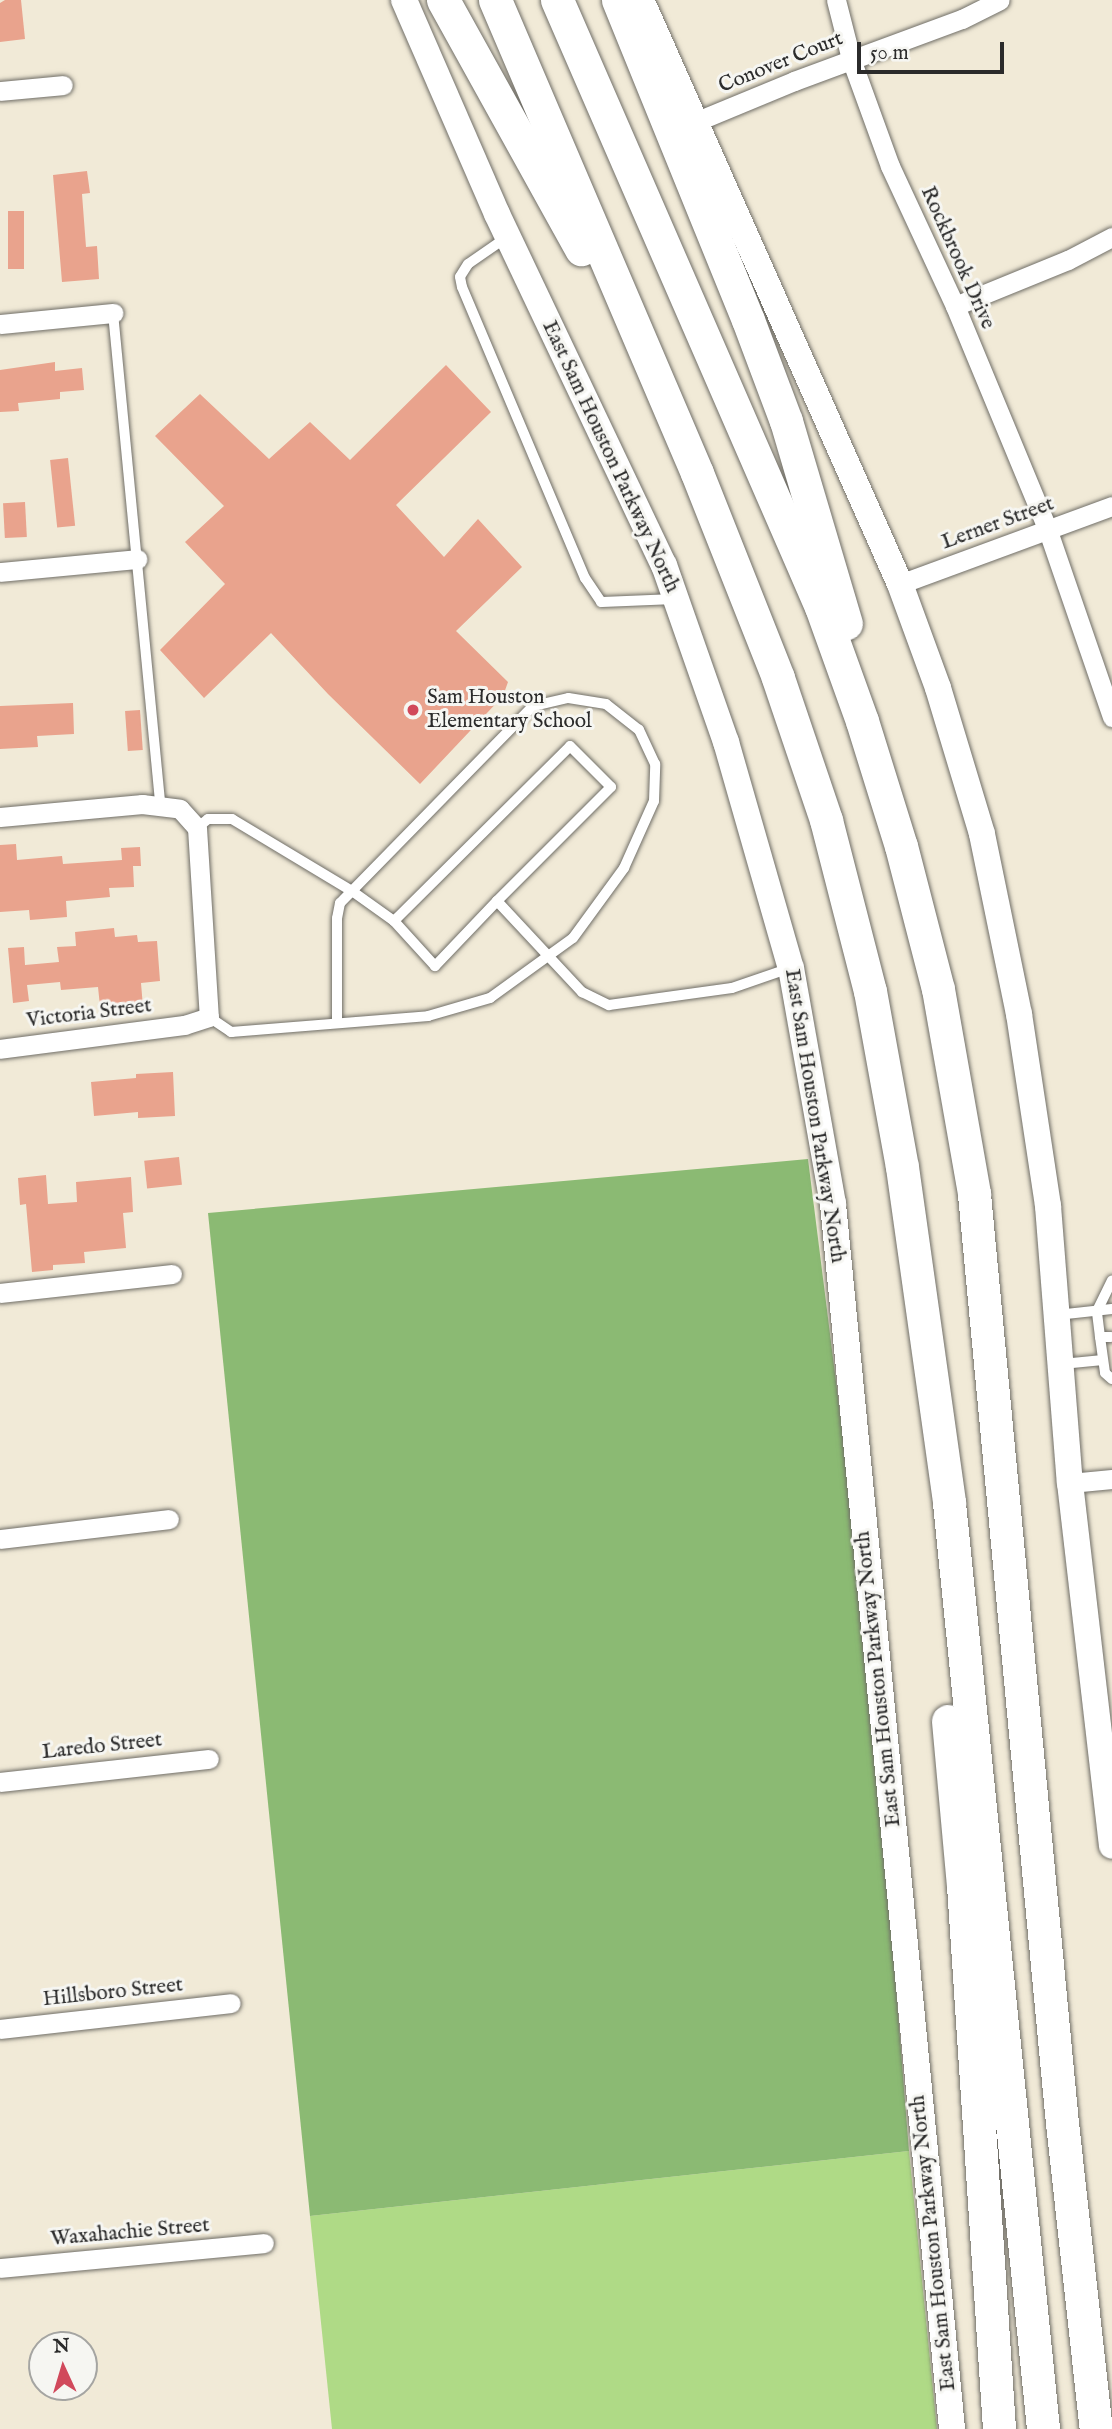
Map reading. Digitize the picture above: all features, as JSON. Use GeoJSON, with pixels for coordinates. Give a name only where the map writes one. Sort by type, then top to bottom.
{"type":"FeatureCollection","features":[{"type":"Feature","properties":{"kind":"highway"},"geometry":{"type":"LineString","coordinates":[[443,0],[666,402]]}},
{"type":"Feature","properties":{"kind":"highway"},"geometry":{"type":"LineString","coordinates":[[495,0],[666,402],[778,678],[826,820],[870,991],[902,1167],[949,1503],[1043,2429]]}},
{"type":"Feature","properties":{"kind":"highway"},"geometry":{"type":"LineString","coordinates":[[557,0],[821,607],[862,721],[901,846]]}},
{"type":"Feature","properties":{"kind":"highway"},"geometry":{"type":"LineString","coordinates":[[618,0],[748,320],[786,421],[822,536],[858,666],[938,989],[974,1194],[1062,2123],[1096,2429]]}},
{"type":"Feature","properties":{"kind":"highway"},"geometry":{"type":"LineString","coordinates":[[902,1167],[963,1885],[999,2429]]}},
{"type":"Feature","properties":{"kind":"highway"},"geometry":{"type":"LineString","coordinates":[[1062,2123],[1112,2385]]}},
{"type":"Feature","properties":{"kind":"main road","name":"East Sam Houston Parkway North"},"geometry":{"type":"LineString","coordinates":[[404,0],[508,237],[664,565],[741,792],[791,968],[833,1204],[952,2429]]}},
{"type":"Feature","properties":{"kind":"main road"},"geometry":{"type":"LineString","coordinates":[[641,0],[900,584],[938,688],[982,834],[1019,1014],[1048,1206],[1070,1483],[1112,1846]]}},
{"type":"Feature","properties":{"kind":"street","name":"Rockbrook Drive"},"geometry":{"type":"LineString","coordinates":[[835,0],[852,59],[890,166],[955,306],[1048,531],[1112,717]]}},
{"type":"Feature","properties":{"kind":"street","name":"Conover Court"},"geometry":{"type":"LineString","coordinates":[[695,122],[852,59],[962,19],[1000,0]]}},
{"type":"Feature","properties":{"kind":"street"},"geometry":{"type":"LineString","coordinates":[[0,91],[63,85]]}},
{"type":"Feature","properties":{"kind":"street"},"geometry":{"type":"LineString","coordinates":[[955,306],[1068,260],[1112,237]]}},
{"type":"Feature","properties":{"kind":"street"},"geometry":{"type":"LineString","coordinates":[[0,324],[113,313]]}},
{"type":"Feature","properties":{"kind":"street","name":"Lerner Street"},"geometry":{"type":"LineString","coordinates":[[900,584],[1112,506]]}},
{"type":"Feature","properties":{"kind":"street"},"geometry":{"type":"LineString","coordinates":[[0,572],[137,559]]}},
{"type":"Feature","properties":{"kind":"street"},"geometry":{"type":"LineString","coordinates":[[0,817],[152,805],[180,809],[197,828],[209,1017]]}},
{"type":"Feature","properties":{"kind":"street","name":"Victoria Street"},"geometry":{"type":"LineString","coordinates":[[0,1049],[184,1025],[209,1017]]}},
{"type":"Feature","properties":{"kind":"street"},"geometry":{"type":"LineString","coordinates":[[0,1293],[172,1274]]}},
{"type":"Feature","properties":{"kind":"street"},"geometry":{"type":"LineString","coordinates":[[1070,1483],[1112,1479]]}},
{"type":"Feature","properties":{"kind":"street"},"geometry":{"type":"LineString","coordinates":[[0,1539],[169,1519]]}},
{"type":"Feature","properties":{"kind":"street","name":"Laredo Street"},"geometry":{"type":"LineString","coordinates":[[0,1782],[209,1759]]}},
{"type":"Feature","properties":{"kind":"street","name":"Hillsboro Street"},"geometry":{"type":"LineString","coordinates":[[0,2029],[231,2003]]}},
{"type":"Feature","properties":{"kind":"street","name":"Waxahachie Street"},"geometry":{"type":"LineString","coordinates":[[0,2268],[264,2243]]}},
{"type":"Feature","properties":{"kind":"lane"},"geometry":{"type":"LineString","coordinates":[[508,237],[468,264],[460,277],[462,287],[585,578],[601,602],[676,599]]}},
{"type":"Feature","properties":{"kind":"lane"},"geometry":{"type":"LineString","coordinates":[[113,313],[137,559],[152,805]]}},
{"type":"Feature","properties":{"kind":"lane"},"geometry":{"type":"LineString","coordinates":[[209,1017],[231,1032],[428,1016],[490,998],[573,938],[624,868],[654,801],[655,764],[639,730],[606,704],[568,698],[533,706],[340,903],[337,918],[337,1023]]}},
{"type":"Feature","properties":{"kind":"lane"},"geometry":{"type":"LineString","coordinates":[[197,828],[208,819],[232,820],[352,891],[394,921],[435,966],[611,787],[570,746],[394,921]]}},
{"type":"Feature","properties":{"kind":"lane"},"geometry":{"type":"LineString","coordinates":[[497,901],[582,992],[609,1005],[732,988],[791,968]]}},
{"type":"Feature","properties":{"kind":"lane"},"geometry":{"type":"LineString","coordinates":[[1112,1280],[1097,1311],[1105,1337],[1105,1373],[1112,1379]]}},
{"type":"Feature","properties":{"kind":"lane"},"geometry":{"type":"LineString","coordinates":[[1057,1315],[1112,1309]]}},
{"type":"Feature","properties":{"kind":"lane"},"geometry":{"type":"LineString","coordinates":[[1060,1364],[1103,1360]]}},
{"type":"Feature","properties":{"kind":"green space"},"geometry":{"type":"Polygon","coordinates":[[[808,1159],[868,1636],[909,2151],[310,2216],[208,1213],[808,1159]]]}},
{"type":"Feature","properties":{"kind":"green space"},"geometry":{"type":"Polygon","coordinates":[[[909,2151],[937,2429],[332,2429],[310,2216],[909,2151]]]}},
{"type":"Feature","properties":{"kind":"building"},"geometry":{"type":"Polygon","coordinates":[[[5,0],[21,0],[25,39],[0,42],[0,3],[5,0]]]}},
{"type":"Feature","properties":{"kind":"building"},"geometry":{"type":"Polygon","coordinates":[[[87,171],[90,193],[82,194],[86,247],[97,246],[99,279],[62,282],[53,175],[87,171]]]}},
{"type":"Feature","properties":{"kind":"building"},"geometry":{"type":"Polygon","coordinates":[[[8,211],[24,211],[24,269],[8,269],[8,211]]]}},
{"type":"Feature","properties":{"kind":"building"},"geometry":{"type":"Polygon","coordinates":[[[55,362],[55,371],[82,368],[84,390],[60,392],[60,399],[18,403],[19,411],[0,412],[0,370],[55,362]]]}},
{"type":"Feature","properties":{"kind":"building"},"geometry":{"type":"Polygon","coordinates":[[[446,365],[491,412],[396,505],[444,557],[478,519],[522,567],[456,631],[508,682],[503,696],[420,784],[328,694],[271,633],[204,698],[160,650],[225,584],[185,542],[224,506],[155,436],[200,394],[269,459],[310,422],[350,460],[446,365]]]}},
{"type":"Feature","properties":{"kind":"building"},"geometry":{"type":"Polygon","coordinates":[[[68,458],[75,526],[57,528],[50,460],[68,458]]]}},
{"type":"Feature","properties":{"kind":"building"},"geometry":{"type":"Polygon","coordinates":[[[25,502],[27,537],[5,538],[3,503],[25,502]]]}},
{"type":"Feature","properties":{"kind":"building"},"geometry":{"type":"Polygon","coordinates":[[[73,703],[74,734],[37,736],[38,747],[0,749],[0,706],[73,703]]]}},
{"type":"Feature","properties":{"kind":"building"},"geometry":{"type":"Polygon","coordinates":[[[140,710],[143,750],[128,751],[125,711],[140,710]]]}},
{"type":"Feature","properties":{"kind":"building"},"geometry":{"type":"Polygon","coordinates":[[[16,844],[17,860],[62,856],[63,864],[122,860],[121,848],[140,847],[141,866],[133,866],[134,887],[109,888],[110,897],[66,901],[67,917],[30,920],[29,910],[0,912],[0,845],[16,844]]]}},
{"type":"Feature","properties":{"kind":"building"},"geometry":{"type":"Polygon","coordinates":[[[114,928],[115,937],[137,935],[138,942],[157,941],[160,981],[141,983],[143,1007],[122,1009],[122,1014],[101,1016],[98,987],[61,990],[60,982],[27,985],[29,1001],[13,1003],[8,948],[24,947],[25,965],[59,962],[57,947],[76,946],[75,932],[114,928]]]}},
{"type":"Feature","properties":{"kind":"building"},"geometry":{"type":"Polygon","coordinates":[[[173,1072],[175,1116],[138,1118],[138,1112],[94,1116],[91,1082],[136,1078],[136,1074],[173,1072]]]}},
{"type":"Feature","properties":{"kind":"building"},"geometry":{"type":"Polygon","coordinates":[[[179,1157],[182,1185],[147,1189],[144,1161],[179,1157]]]}},
{"type":"Feature","properties":{"kind":"building"},"geometry":{"type":"Polygon","coordinates":[[[46,1175],[48,1204],[77,1202],[76,1182],[131,1177],[133,1212],[123,1213],[126,1248],[84,1252],[85,1263],[53,1265],[53,1270],[32,1272],[26,1204],[20,1205],[18,1178],[46,1175]]]}},
{"type":"Feature","properties":{"kind":"place","name":"Sam Houston Elementary School"},"geometry":{"type":"Point","coordinates":[413,710]}}]}
